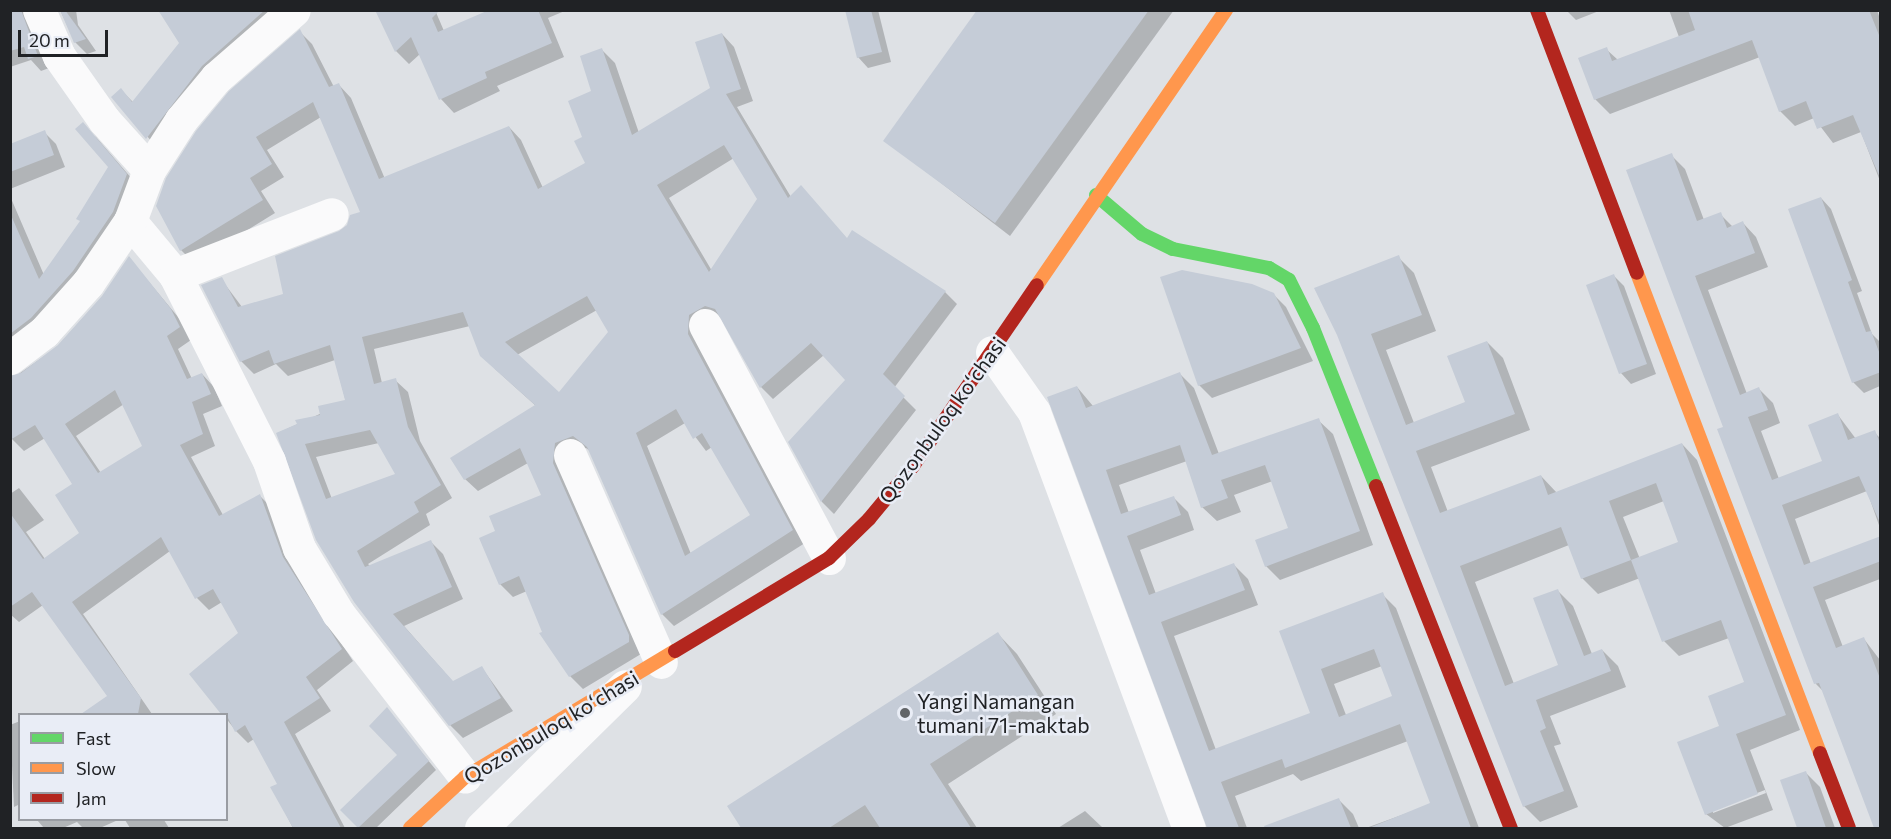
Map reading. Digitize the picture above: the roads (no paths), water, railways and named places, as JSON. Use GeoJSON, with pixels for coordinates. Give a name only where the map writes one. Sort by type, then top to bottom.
{"type":"FeatureCollection","features":[{"type":"Feature","properties":{"kind":"street"},"geometry":{"type":"LineString","coordinates":[[39,10],[59,56],[104,120],[149,170]]}},
{"type":"Feature","properties":{"kind":"street"},"geometry":{"type":"LineString","coordinates":[[10,358],[44,332],[88,283],[130,220],[149,170],[180,120],[216,78],[294,10]]}},
{"type":"Feature","properties":{"kind":"street","name":"Qozonbuloq koʻchasi"},"geometry":{"type":"LineString","coordinates":[[410,828],[465,777],[661,662],[830,558],[869,519],[913,466],[1096,195],[1226,10]]}},
{"type":"Feature","properties":{"kind":"street"},"geometry":{"type":"LineString","coordinates":[[1537,10],[1849,828]]}},
{"type":"Feature","properties":{"kind":"street"},"geometry":{"type":"LineString","coordinates":[[1096,195],[1142,234],[1173,249],[1269,268],[1289,279],[1313,327],[1511,828]]}},
{"type":"Feature","properties":{"kind":"street"},"geometry":{"type":"LineString","coordinates":[[175,275],[332,214]]}},
{"type":"Feature","properties":{"kind":"street"},"geometry":{"type":"LineString","coordinates":[[130,220],[175,275],[269,461],[299,548],[338,613],[465,777]]}},
{"type":"Feature","properties":{"kind":"street"},"geometry":{"type":"LineString","coordinates":[[705,325],[830,558]]}},
{"type":"Feature","properties":{"kind":"street"},"geometry":{"type":"LineString","coordinates":[[992,352],[1034,412],[1189,828]]}},
{"type":"Feature","properties":{"kind":"street"},"geometry":{"type":"LineString","coordinates":[[570,455],[661,662]]}},
{"type":"Feature","properties":{"kind":"street"},"geometry":{"type":"LineString","coordinates":[[481,828],[629,681]]}},
{"type":"Feature","properties":{"kind":"place","name":"Yangi Namangan tumani 71-maktab"},"geometry":{"type":"Point","coordinates":[905,713]}}]}
